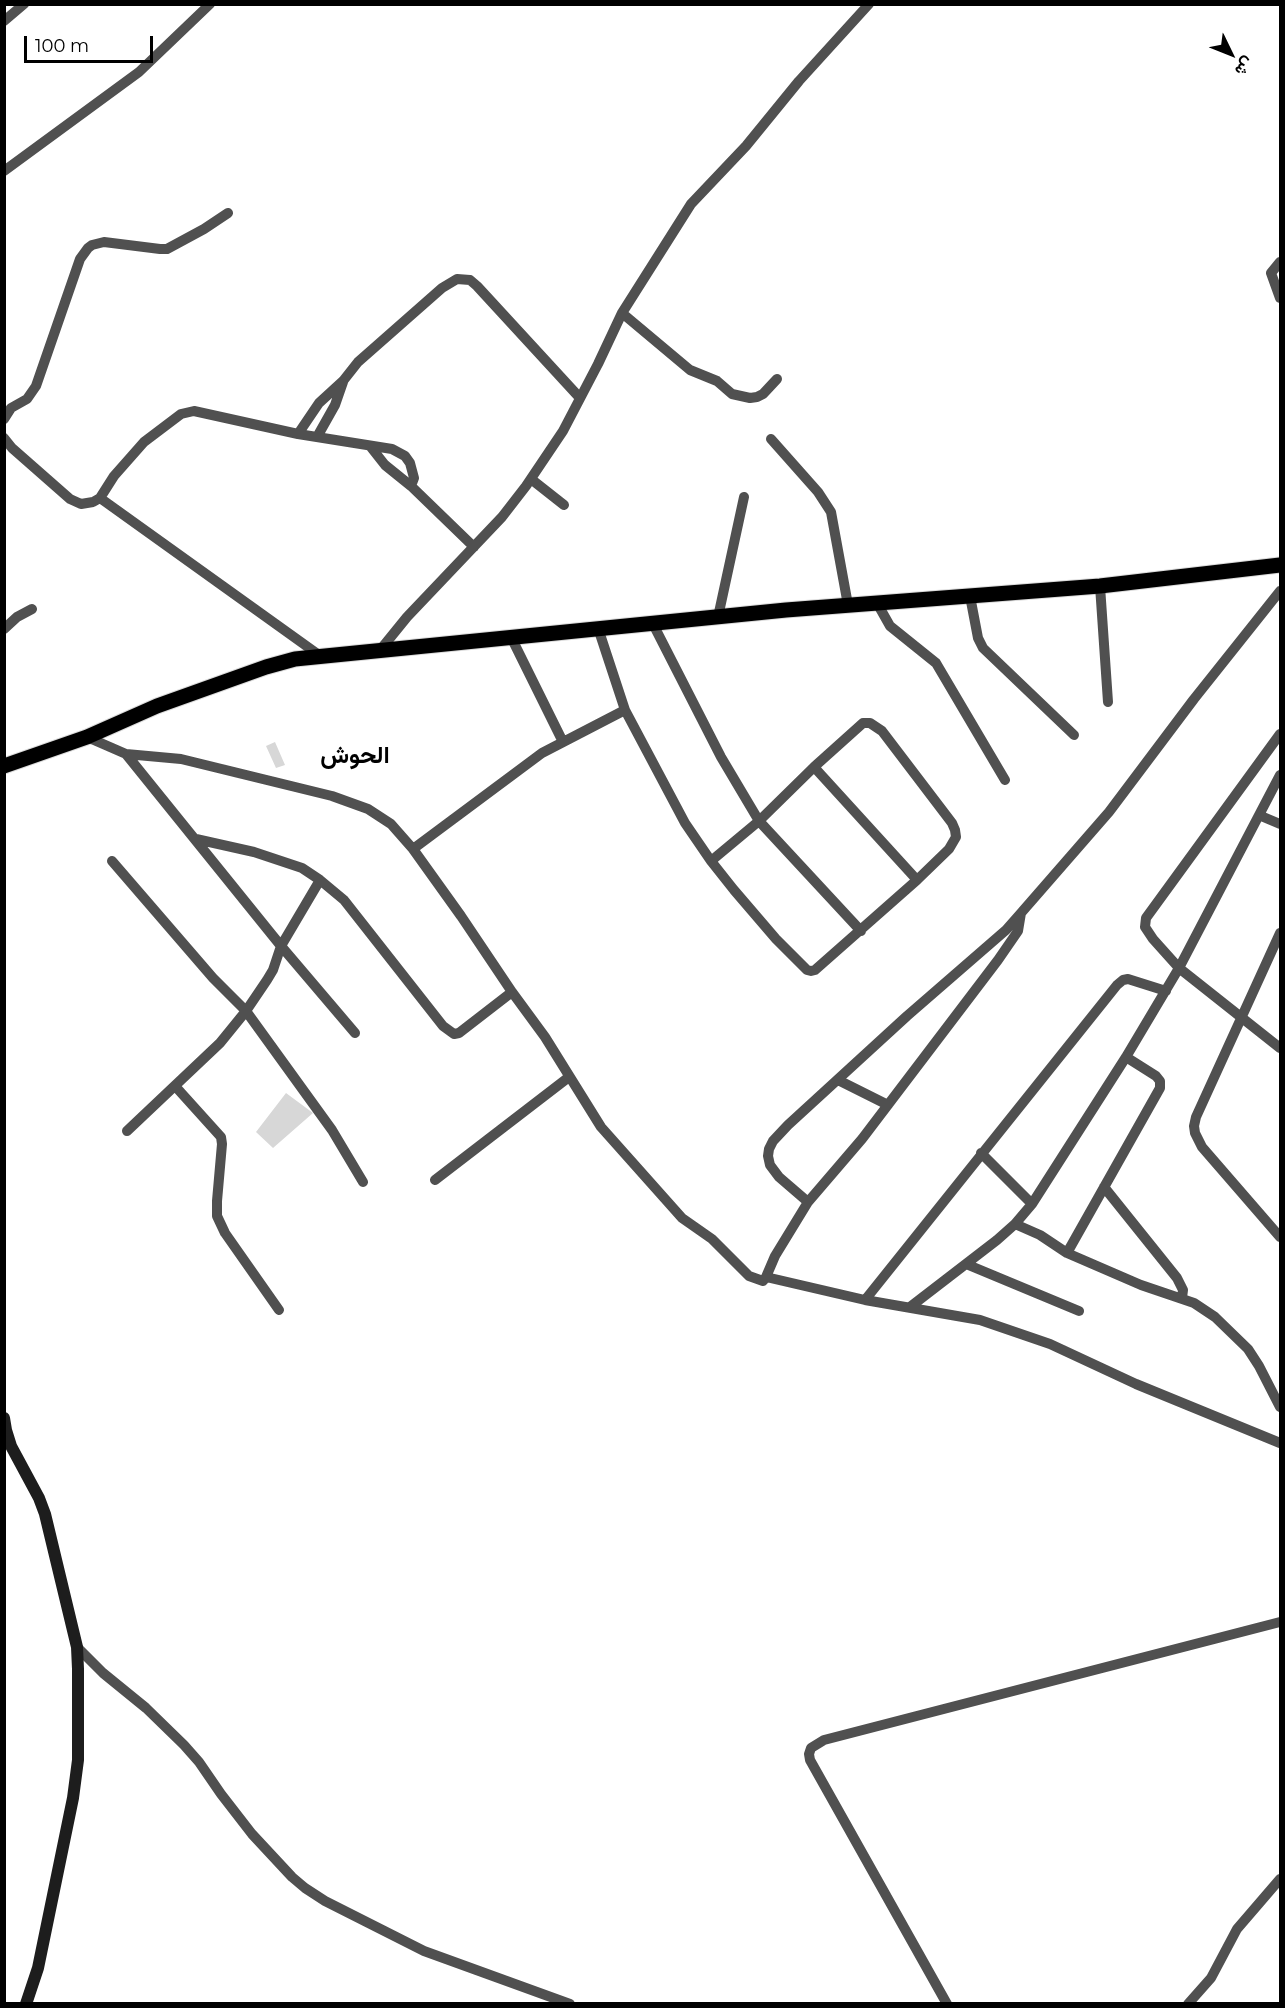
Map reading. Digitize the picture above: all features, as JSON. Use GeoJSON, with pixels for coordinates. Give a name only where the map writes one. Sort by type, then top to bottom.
{"type":"FeatureCollection","features":[{"type":"Feature","properties":{"kind":"main road"},"geometry":{"type":"LineString","coordinates":[[4,766],[87,737],[157,706],[295,659],[848,605],[1100,586],[1281,565]]}},
{"type":"Feature","properties":{"kind":"street"},"geometry":{"type":"LineString","coordinates":[[4,21],[24,4]]}},
{"type":"Feature","properties":{"kind":"street"},"geometry":{"type":"LineString","coordinates":[[4,171],[139,72],[210,4]]}},
{"type":"Feature","properties":{"kind":"street"},"geometry":{"type":"LineString","coordinates":[[381,649],[407,617],[501,517],[531,479],[563,430],[622,313],[695,199],[746,146],[799,81],[869,4]]}},
{"type":"Feature","properties":{"kind":"street"},"geometry":{"type":"LineString","coordinates":[[4,419],[11,408],[27,399],[36,386],[80,259],[88,248],[104,242],[167,249],[204,230],[228,213]]}},
{"type":"Feature","properties":{"kind":"street"},"geometry":{"type":"LineString","coordinates":[[1281,262],[1271,273],[1281,298]]}},
{"type":"Feature","properties":{"kind":"street"},"geometry":{"type":"LineString","coordinates":[[298,434],[319,403],[343,381],[375,345],[441,288],[457,279],[464,278],[477,286],[580,398]]}},
{"type":"Feature","properties":{"kind":"street"},"geometry":{"type":"LineString","coordinates":[[622,313],[690,370],[717,381],[732,394],[750,398],[757,397],[777,379]]}},
{"type":"Feature","properties":{"kind":"street"},"geometry":{"type":"LineString","coordinates":[[317,437],[335,405],[343,381]]}},
{"type":"Feature","properties":{"kind":"street"},"geometry":{"type":"LineString","coordinates":[[4,438],[12,448],[75,502],[88,504],[100,498],[114,476],[144,442],[172,420],[188,411],[202,412],[298,434],[392,449],[405,456],[414,478],[411,486]]}},
{"type":"Feature","properties":{"kind":"street"},"geometry":{"type":"LineString","coordinates":[[771,439],[818,492],[831,512],[848,605]]}},
{"type":"Feature","properties":{"kind":"street"},"geometry":{"type":"LineString","coordinates":[[370,446],[385,465],[411,486],[474,547]]}},
{"type":"Feature","properties":{"kind":"street"},"geometry":{"type":"LineString","coordinates":[[531,479],[564,505]]}},
{"type":"Feature","properties":{"kind":"street"},"geometry":{"type":"LineString","coordinates":[[718,617],[744,497]]}},
{"type":"Feature","properties":{"kind":"street"},"geometry":{"type":"LineString","coordinates":[[100,498],[319,656]]}},
{"type":"Feature","properties":{"kind":"street"},"geometry":{"type":"LineString","coordinates":[[1100,586],[1108,702]]}},
{"type":"Feature","properties":{"kind":"street"},"geometry":{"type":"LineString","coordinates":[[808,1202],[773,1170],[768,1156],[769,1149],[788,1125],[1006,930],[1109,812],[1194,699],[1281,591]]}},
{"type":"Feature","properties":{"kind":"street"},"geometry":{"type":"LineString","coordinates":[[970,596],[978,638],[983,648],[1074,735]]}},
{"type":"Feature","properties":{"kind":"street"},"geometry":{"type":"LineString","coordinates":[[877,603],[890,626],[936,663],[1005,780]]}},
{"type":"Feature","properties":{"kind":"street"},"geometry":{"type":"LineString","coordinates":[[4,629],[17,617],[32,609]]}},
{"type":"Feature","properties":{"kind":"street"},"geometry":{"type":"LineString","coordinates":[[653,624],[721,757],[759,821],[861,931]]}},
{"type":"Feature","properties":{"kind":"street"},"geometry":{"type":"LineString","coordinates":[[598,628],[625,710],[685,823],[711,861],[776,939],[807,970],[815,970],[917,880],[954,843],[955,830],[882,730],[870,723],[863,723],[759,821],[711,861]]}},
{"type":"Feature","properties":{"kind":"street"},"geometry":{"type":"LineString","coordinates":[[511,637],[563,742]]}},
{"type":"Feature","properties":{"kind":"street"},"geometry":{"type":"LineString","coordinates":[[413,849],[522,766],[625,710]]}},
{"type":"Feature","properties":{"kind":"street"},"geometry":{"type":"LineString","coordinates":[[1280,734],[1146,918],[1145,927],[1179,968],[1281,1048]]}},
{"type":"Feature","properties":{"kind":"street"},"geometry":{"type":"LineString","coordinates":[[87,737],[126,754],[181,759],[351,802],[368,808],[392,824],[462,916],[545,1037],[601,1127],[682,1218],[712,1239],[749,1276],[763,1281],[775,1256],[808,1202],[862,1139],[998,960],[1018,931],[1021,913]]}},
{"type":"Feature","properties":{"kind":"street"},"geometry":{"type":"LineString","coordinates":[[126,754],[281,946],[355,1033]]}},
{"type":"Feature","properties":{"kind":"street"},"geometry":{"type":"LineString","coordinates":[[814,767],[917,880]]}},
{"type":"Feature","properties":{"kind":"street"},"geometry":{"type":"LineString","coordinates":[[910,1307],[1015,1224],[1032,1204],[1166,991],[1281,776]]}},
{"type":"Feature","properties":{"kind":"street"},"geometry":{"type":"LineString","coordinates":[[1261,816],[1281,824]]}},
{"type":"Feature","properties":{"kind":"street"},"geometry":{"type":"LineString","coordinates":[[196,839],[264,855],[302,868],[320,880],[344,900],[449,1032],[459,1033],[512,992]]}},
{"type":"Feature","properties":{"kind":"street"},"geometry":{"type":"LineString","coordinates":[[112,861],[213,978],[246,1011],[332,1130],[363,1182]]}},
{"type":"Feature","properties":{"kind":"street"},"geometry":{"type":"LineString","coordinates":[[127,1131],[220,1043],[246,1011],[273,970],[281,946],[320,880]]}},
{"type":"Feature","properties":{"kind":"street"},"geometry":{"type":"LineString","coordinates":[[1281,933],[1196,1117],[1195,1133],[1202,1147],[1281,1237]]}},
{"type":"Feature","properties":{"kind":"street"},"geometry":{"type":"LineString","coordinates":[[977,954],[998,960]]}},
{"type":"Feature","properties":{"kind":"street"},"geometry":{"type":"LineString","coordinates":[[865,1300],[1117,985],[1122,980],[1128,979],[1166,991]]}},
{"type":"Feature","properties":{"kind":"street"},"geometry":{"type":"LineString","coordinates":[[1067,1253],[1160,1088],[1160,1082],[1156,1076],[1126,1057]]}},
{"type":"Feature","properties":{"kind":"street"},"geometry":{"type":"LineString","coordinates":[[435,1180],[569,1077]]}},
{"type":"Feature","properties":{"kind":"street"},"geometry":{"type":"LineString","coordinates":[[838,1080],[888,1105]]}},
{"type":"Feature","properties":{"kind":"street"},"geometry":{"type":"LineString","coordinates":[[176,1086],[221,1137],[216,1210],[220,1223],[279,1310]]}},
{"type":"Feature","properties":{"kind":"street"},"geometry":{"type":"LineString","coordinates":[[981,1153],[1032,1204]]}},
{"type":"Feature","properties":{"kind":"street"},"geometry":{"type":"LineString","coordinates":[[1104,1187],[1177,1278],[1183,1290],[1182,1299]]}},
{"type":"Feature","properties":{"kind":"street"},"geometry":{"type":"LineString","coordinates":[[1015,1224],[1040,1235],[1067,1253],[1141,1285],[1194,1303],[1215,1317],[1248,1349],[1260,1366],[1281,1407]]}},
{"type":"Feature","properties":{"kind":"street"},"geometry":{"type":"LineString","coordinates":[[966,1264],[1079,1311]]}},
{"type":"Feature","properties":{"kind":"street"},"geometry":{"type":"LineString","coordinates":[[766,1277],[865,1300],[980,1320],[1050,1344],[1136,1384],[1281,1443]]}},
{"type":"Feature","properties":{"kind":"street"},"geometry":{"type":"LineString","coordinates":[[4,1418],[11,1446],[42,1504],[76,1647],[79,1712],[76,1781],[45,1939],[26,2004]]}},
{"type":"Feature","properties":{"kind":"street"},"geometry":{"type":"LineString","coordinates":[[947,2004],[810,1760],[811,1748],[824,1740],[1281,1622]]}},
{"type":"Feature","properties":{"kind":"street"},"geometry":{"type":"LineString","coordinates":[[76,1647],[103,1673],[146,1708],[184,1745],[252,1834],[305,1888],[325,1901],[424,1950],[570,2004]]}},
{"type":"Feature","properties":{"kind":"street"},"geometry":{"type":"LineString","coordinates":[[1188,2004],[1211,1978],[1237,1929],[1281,1879]]}},
{"type":"Feature","properties":{"kind":"shaded area"},"geometry":{"type":"Polygon","coordinates":[[[275,742],[285,765],[276,768],[266,746],[275,742]]]}},
{"type":"Feature","properties":{"kind":"shaded area"},"geometry":{"type":"Polygon","coordinates":[[[286,1093],[313,1113],[273,1148],[256,1132],[286,1093]]]}},
{"type":"Feature","properties":{"kind":"district","name":"الحوش"},"geometry":{"type":"Point","coordinates":[355,756]}}]}
